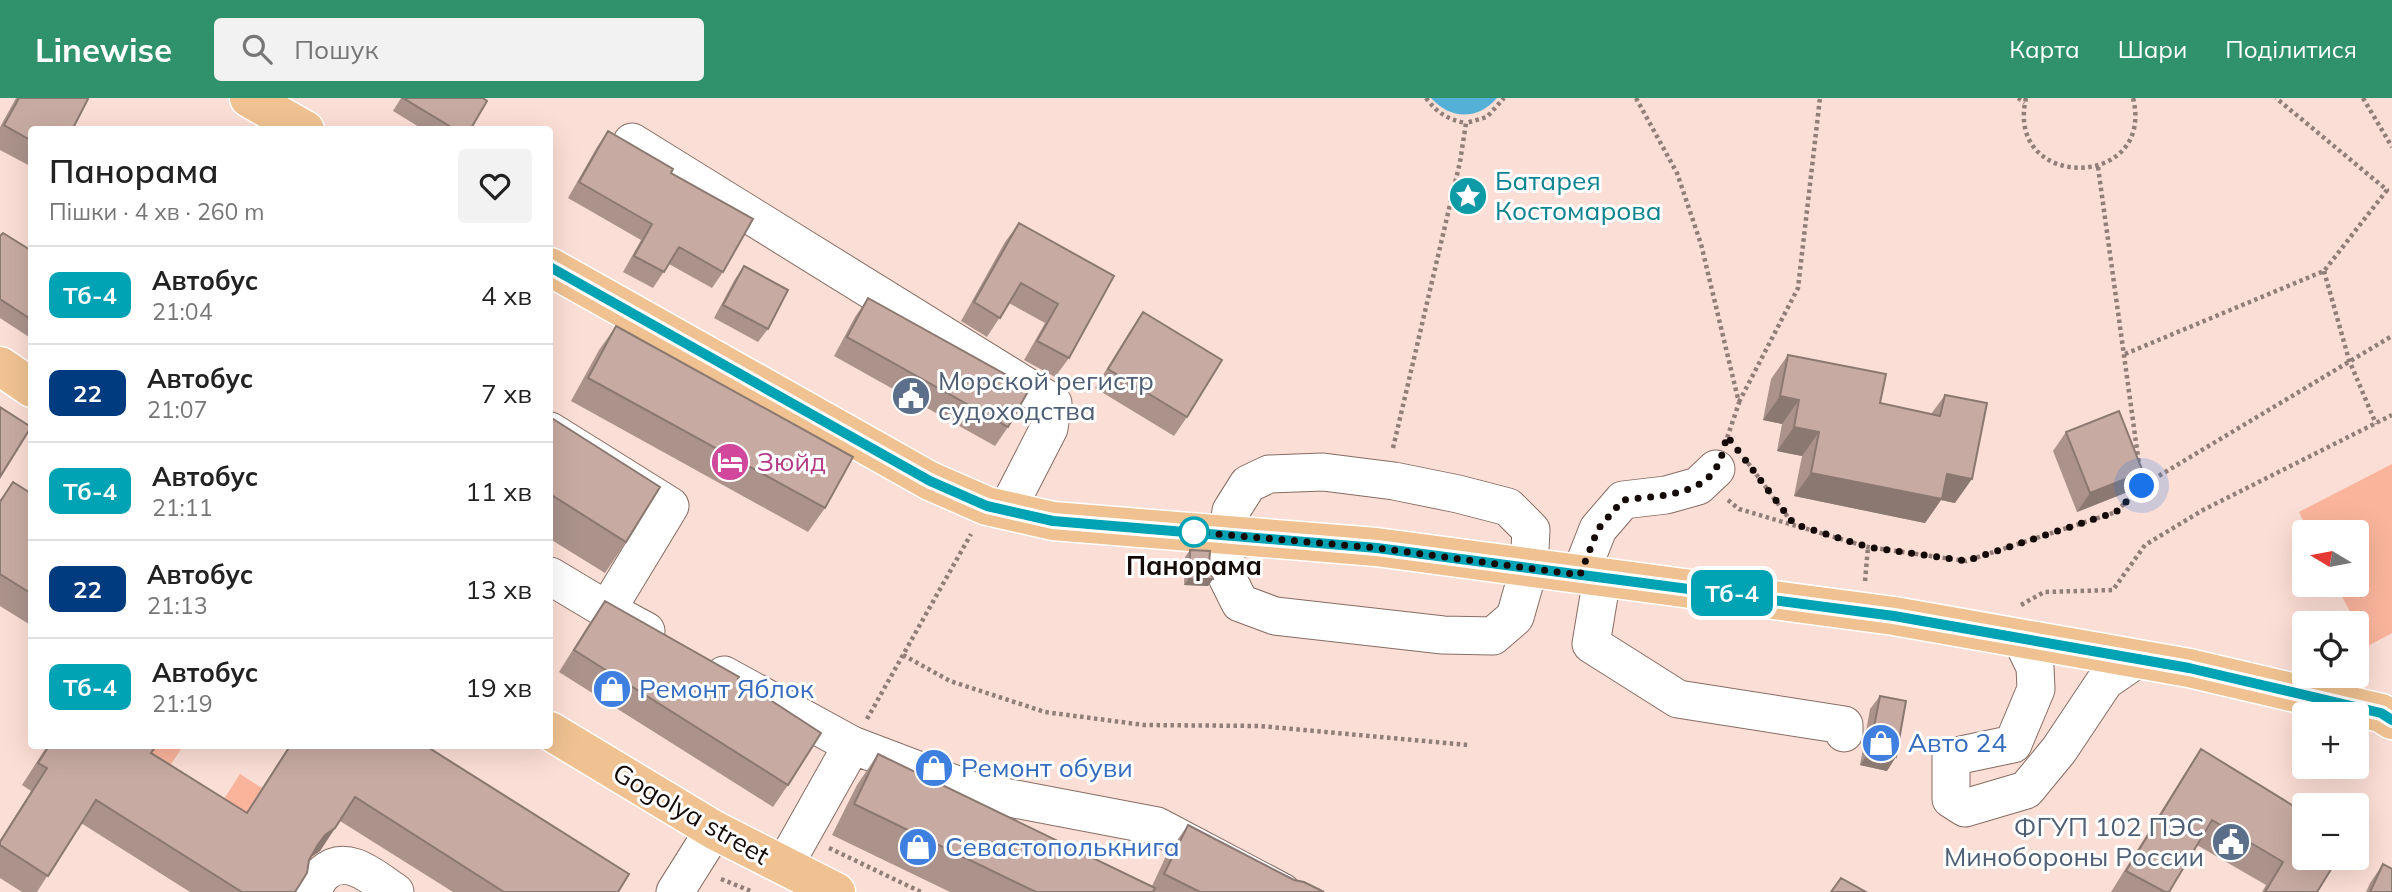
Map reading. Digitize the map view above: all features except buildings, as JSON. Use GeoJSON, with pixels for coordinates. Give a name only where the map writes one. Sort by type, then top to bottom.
{"type":"FeatureCollection","features":[{"type":"Feature","properties":{"kind":"main road"},"geometry":{"type":"LineString","coordinates":[[249,98],[298,126]]}},
{"type":"Feature","properties":{"kind":"main road"},"geometry":{"type":"LineString","coordinates":[[553,269],[930,481],[997,508],[1053,521],[1377,548],[1894,616],[2019,624],[2137,659],[2189,668],[2381,713],[2392,720]]}},
{"type":"Feature","properties":{"kind":"main road"},"geometry":{"type":"LineString","coordinates":[[0,366],[28,385]]}},
{"type":"Feature","properties":{"kind":"main road","name":"Gogolya street"},"geometry":{"type":"LineString","coordinates":[[553,733],[714,831],[794,851],[836,892]]}},
{"type":"Feature","properties":{"kind":"street"},"geometry":{"type":"LineString","coordinates":[[632,142],[1053,403],[1049,428],[997,508]]}},
{"type":"Feature","properties":{"kind":"street"},"geometry":{"type":"LineString","coordinates":[[553,433],[670,506],[607,610]]}},
{"type":"Feature","properties":{"kind":"street"},"geometry":{"type":"LineString","coordinates":[[1731,453],[1698,486],[1666,495],[1623,500],[1598,529],[1591,576],[1591,644],[1678,699],[1844,725],[1844,733]]}},
{"type":"Feature","properties":{"kind":"street"},"geometry":{"type":"LineString","coordinates":[[1323,472],[1394,481],[1458,494],[1508,508],[1531,530],[1528,568],[1515,617],[1493,636],[1443,635],[1275,616],[1240,603],[1225,573],[1227,535],[1231,511],[1248,484],[1269,474],[1323,472]]}},
{"type":"Feature","properties":{"kind":"street"},"geometry":{"type":"LineString","coordinates":[[553,578],[852,745],[973,791],[1157,826],[1282,892]]}},
{"type":"Feature","properties":{"kind":"street"},"geometry":{"type":"LineString","coordinates":[[2019,624],[2035,667],[2036,690],[2013,744],[1951,757],[1951,799],[1965,808],[2026,790],[2059,750],[2105,681],[2137,659]]}},
{"type":"Feature","properties":{"kind":"street"},"geometry":{"type":"LineString","coordinates":[[794,851],[852,745]]}},
{"type":"Feature","properties":{"kind":"street"},"geometry":{"type":"LineString","coordinates":[[675,892],[714,831]]}},
{"type":"Feature","properties":{"kind":"street"},"geometry":{"type":"LineString","coordinates":[[312,892],[324,873],[341,865],[354,866],[395,892]]}},
{"type":"Feature","properties":{"kind":"path"},"geometry":{"type":"LineString","coordinates":[[1426,98],[1434,109],[1452,121],[1466,123],[1487,117],[1504,98]]}},
{"type":"Feature","properties":{"kind":"path"},"geometry":{"type":"LineString","coordinates":[[1636,98],[1677,173],[1701,244],[1739,403]]}},
{"type":"Feature","properties":{"kind":"path"},"geometry":{"type":"LineString","coordinates":[[1794,524],[1731,453],[1739,403],[1798,288],[1820,98]]}},
{"type":"Feature","properties":{"kind":"path"},"geometry":{"type":"LineString","coordinates":[[2018,98],[2025,100],[2024,116],[2028,136],[2045,158],[2070,169],[2098,167],[2115,157],[2129,141],[2135,121],[2133,98]]}},
{"type":"Feature","properties":{"kind":"path"},"geometry":{"type":"LineString","coordinates":[[2126,354],[2324,271],[2390,188],[2276,98]]}},
{"type":"Feature","properties":{"kind":"path"},"geometry":{"type":"LineString","coordinates":[[2363,98],[2392,147]]}},
{"type":"Feature","properties":{"kind":"path"},"geometry":{"type":"LineString","coordinates":[[1391,459],[1460,162],[1466,123]]}},
{"type":"Feature","properties":{"kind":"path"},"geometry":{"type":"LineString","coordinates":[[2098,167],[2123,353],[2126,354],[2142,486]]}},
{"type":"Feature","properties":{"kind":"path"},"geometry":{"type":"LineString","coordinates":[[2324,271],[2349,360],[2376,424]]}},
{"type":"Feature","properties":{"kind":"path"},"geometry":{"type":"LineString","coordinates":[[1739,509],[1868,547],[1966,561],[2116,512],[2142,486],[2392,336]]}},
{"type":"Feature","properties":{"kind":"path"},"geometry":{"type":"LineString","coordinates":[[2019,624],[2044,592],[2113,590],[2145,545],[2203,510],[2392,415]]}},
{"type":"Feature","properties":{"kind":"path"},"geometry":{"type":"LineString","coordinates":[[852,745],[903,655],[997,508]]}},
{"type":"Feature","properties":{"kind":"path"},"geometry":{"type":"LineString","coordinates":[[1865,581],[1868,547]]}},
{"type":"Feature","properties":{"kind":"path"},"geometry":{"type":"LineString","coordinates":[[903,655],[950,681],[1045,712],[1144,725],[1260,726],[1468,745]]}},
{"type":"Feature","properties":{"kind":"path"},"geometry":{"type":"LineString","coordinates":[[794,851],[921,892]]}},
{"type":"Feature","properties":{"kind":"path"},"geometry":{"type":"LineString","coordinates":[[715,877],[752,892]]}},
{"type":"Feature","properties":{"kind":"shaded area"},"geometry":{"type":"Polygon","coordinates":[[[2392,464],[2392,633],[2369,645],[2369,611],[2350,611],[2342,597],[2370,597],[2370,520],[2303,520],[2299,512],[2392,464]]]}},
{"type":"Feature","properties":{"kind":"shaded area"},"geometry":{"type":"Polygon","coordinates":[[[152,749],[181,749],[166,772],[220,805],[240,774],[262,788],[232,836],[135,775],[152,749]]]}},
{"type":"Feature","properties":{"kind":"water"},"geometry":{"type":"Polygon","coordinates":[[[1431,98],[1497,98],[1481,110],[1464,114],[1447,110],[1431,98]]]}},
{"type":"Feature","properties":{"kind":"bus line","name":"Тб-4"},"geometry":{"type":"LineString","coordinates":[[553,269],[930,481],[987,506],[1053,521],[1377,548],[1894,616],[2189,668],[2381,713],[2392,720]]}},
{"type":"Feature","properties":{"kind":"place","name":"Батарея Костомарова"},"geometry":{"type":"Point","coordinates":[1468,196]}},
{"type":"Feature","properties":{"kind":"place","name":"Морской регистр судоходства"},"geometry":{"type":"Point","coordinates":[911,396]}},
{"type":"Feature","properties":{"kind":"place","name":"Зюйд"},"geometry":{"type":"Point","coordinates":[730,462]}},
{"type":"Feature","properties":{"kind":"place","name":"Панорама"},"geometry":{"type":"Point","coordinates":[1194,532]}},
{"type":"Feature","properties":{"kind":"place","name":"Ремонт Яблок"},"geometry":{"type":"Point","coordinates":[612,689]}},
{"type":"Feature","properties":{"kind":"place","name":"Авто 24"},"geometry":{"type":"Point","coordinates":[1881,743]}},
{"type":"Feature","properties":{"kind":"place","name":"Ремонт обуви"},"geometry":{"type":"Point","coordinates":[934,768]}},
{"type":"Feature","properties":{"kind":"place","name":"ФГУП 102 ПЭС Минобороны России"},"geometry":{"type":"Point","coordinates":[2231,842]}},
{"type":"Feature","properties":{"kind":"place","name":"Севастополькнига"},"geometry":{"type":"Point","coordinates":[918,847]}},
{"type":"Feature","properties":{"kind":"route"},"geometry":{"type":"LineString","coordinates":[[1194,532],[1377,548],[1580,575],[1598,529],[1623,500],[1666,495],[1698,486],[1716,469],[1727,436],[1794,524],[1868,547],[1966,561],[2116,512],[2142,486]]}}]}
